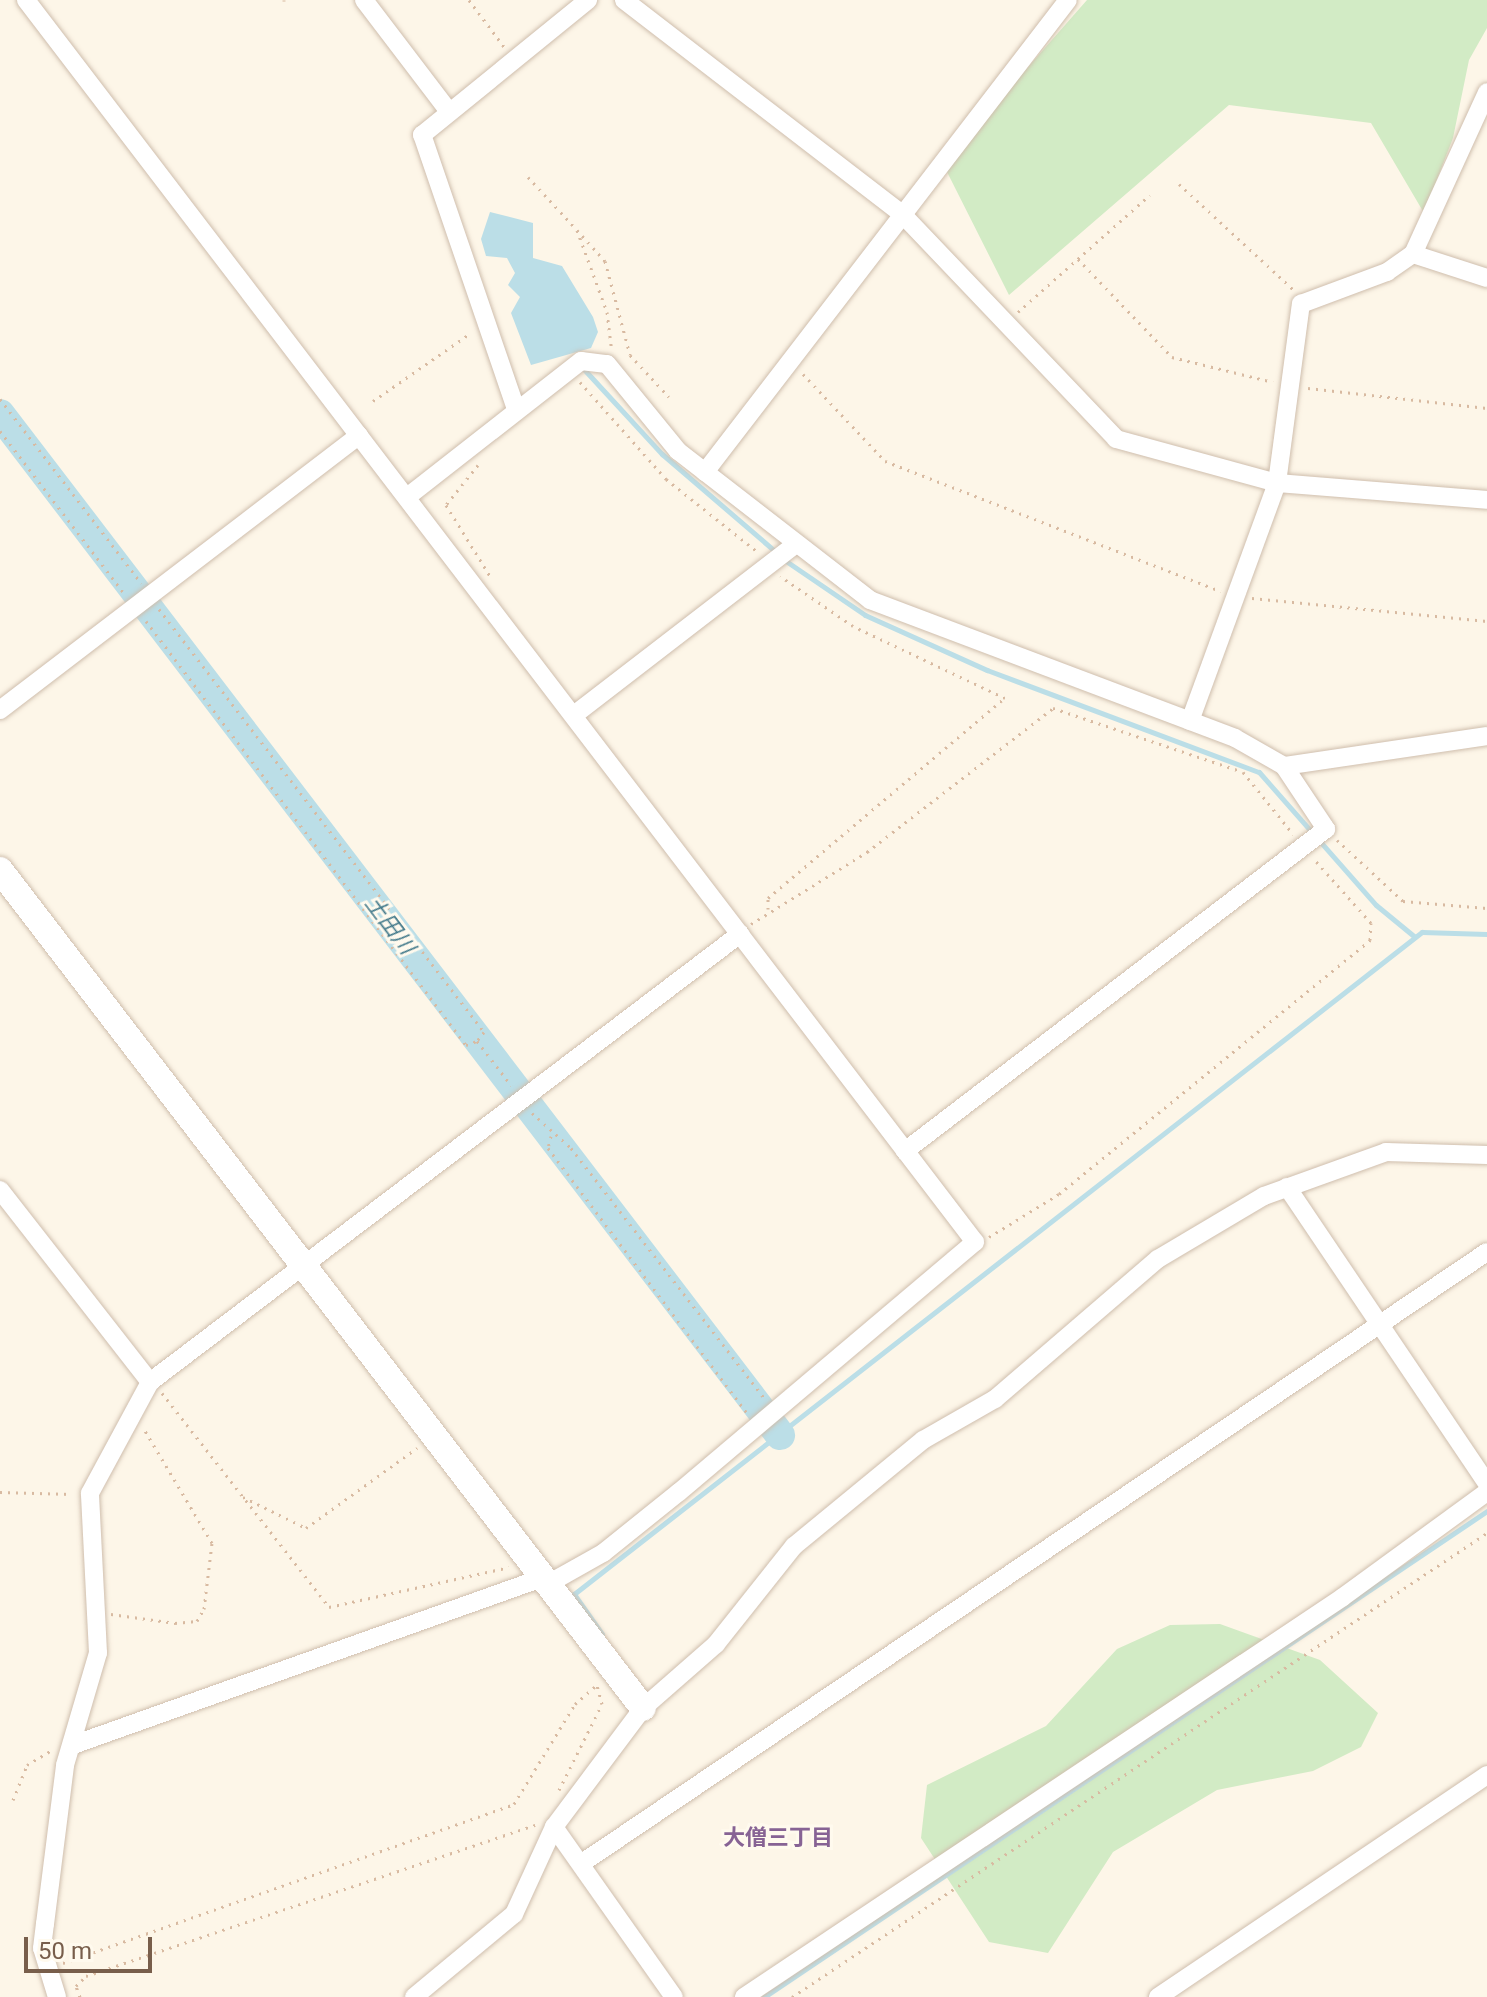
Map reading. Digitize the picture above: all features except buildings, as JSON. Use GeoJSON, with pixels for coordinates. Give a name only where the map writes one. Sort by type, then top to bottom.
{"type":"FeatureCollection","features":[{"type":"Feature","properties":{"kind":"street"},"geometry":{"type":"LineString","coordinates":[[26,0],[975,1242],[603,1553],[539,1573],[72,1748]]}},
{"type":"Feature","properties":{"kind":"street"},"geometry":{"type":"LineString","coordinates":[[364,0],[447,109]]}},
{"type":"Feature","properties":{"kind":"street"},"geometry":{"type":"LineString","coordinates":[[516,409],[422,143],[424,129],[588,0]]}},
{"type":"Feature","properties":{"kind":"street"},"geometry":{"type":"LineString","coordinates":[[624,0],[904,216],[1116,439],[1277,483],[1487,500]]}},
{"type":"Feature","properties":{"kind":"street"},"geometry":{"type":"LineString","coordinates":[[705,472],[1068,0]]}},
{"type":"Feature","properties":{"kind":"street"},"geometry":{"type":"LineString","coordinates":[[1190,721],[1277,483],[1301,304],[1400,266],[1413,254],[1487,92]]}},
{"type":"Feature","properties":{"kind":"street"},"geometry":{"type":"LineString","coordinates":[[1413,254],[1487,278]]}},
{"type":"Feature","properties":{"kind":"street"},"geometry":{"type":"LineString","coordinates":[[407,497],[581,361],[607,364],[678,451],[792,547],[888,609],[1190,721],[1284,766],[1326,829],[905,1151]]}},
{"type":"Feature","properties":{"kind":"street"},"geometry":{"type":"LineString","coordinates":[[0,710],[359,436]]}},
{"type":"Feature","properties":{"kind":"street"},"geometry":{"type":"LineString","coordinates":[[574,715],[792,547]]}},
{"type":"Feature","properties":{"kind":"street"},"geometry":{"type":"LineString","coordinates":[[1284,766],[1487,736]]}},
{"type":"Feature","properties":{"kind":"street"},"geometry":{"type":"LineString","coordinates":[[0,870],[643,1708]]}},
{"type":"Feature","properties":{"kind":"street"},"geometry":{"type":"LineString","coordinates":[[57,1997],[48,1968],[45,1924],[72,1748],[96,1673],[90,1493],[151,1381],[740,934]]}},
{"type":"Feature","properties":{"kind":"street"},"geometry":{"type":"LineString","coordinates":[[414,1997],[514,1914],[553,1822],[643,1708],[716,1644],[794,1546],[923,1440],[1007,1390],[1158,1259],[1287,1187],[1386,1152],[1487,1155]]}},
{"type":"Feature","properties":{"kind":"street"},"geometry":{"type":"LineString","coordinates":[[1287,1187],[1487,1484]]}},
{"type":"Feature","properties":{"kind":"street"},"geometry":{"type":"LineString","coordinates":[[0,1190],[151,1381]]}},
{"type":"Feature","properties":{"kind":"street"},"geometry":{"type":"LineString","coordinates":[[585,1861],[1382,1326],[1487,1252]]}},
{"type":"Feature","properties":{"kind":"street"},"geometry":{"type":"LineString","coordinates":[[744,1997],[1343,1597],[1487,1492]]}},
{"type":"Feature","properties":{"kind":"street"},"geometry":{"type":"LineString","coordinates":[[1158,1997],[1487,1775]]}},
{"type":"Feature","properties":{"kind":"street"},"geometry":{"type":"LineString","coordinates":[[553,1822],[585,1861],[674,1997]]}},
{"type":"Feature","properties":{"kind":"path"},"geometry":{"type":"LineString","coordinates":[[469,0],[513,58]]}},
{"type":"Feature","properties":{"kind":"path"},"geometry":{"type":"LineString","coordinates":[[528,177],[605,261],[630,355],[669,397]]}},
{"type":"Feature","properties":{"kind":"path"},"geometry":{"type":"LineString","coordinates":[[1179,184],[1293,287],[1301,304]]}},
{"type":"Feature","properties":{"kind":"path"},"geometry":{"type":"LineString","coordinates":[[1006,323],[1150,195]]}},
{"type":"Feature","properties":{"kind":"path"},"geometry":{"type":"LineString","coordinates":[[577,230],[607,312],[607,364]]}},
{"type":"Feature","properties":{"kind":"path"},"geometry":{"type":"LineString","coordinates":[[1078,259],[1172,357],[1290,385],[1487,408]]}},
{"type":"Feature","properties":{"kind":"path"},"geometry":{"type":"LineString","coordinates":[[373,401],[488,323]]}},
{"type":"Feature","properties":{"kind":"path"},"geometry":{"type":"LineString","coordinates":[[790,362],[885,461],[1238,596],[1487,621]]}},
{"type":"Feature","properties":{"kind":"path"},"geometry":{"type":"LineString","coordinates":[[573,368],[657,470],[769,566],[853,626],[1005,698],[768,898],[768,909],[740,934]]}},
{"type":"Feature","properties":{"kind":"path"},"geometry":{"type":"LineString","coordinates":[[0,399],[142,601],[466,1045],[477,1041],[484,1032],[142,601],[0,431]]}},
{"type":"Feature","properties":{"kind":"path"},"geometry":{"type":"LineString","coordinates":[[484,459],[446,505],[492,580]]}},
{"type":"Feature","properties":{"kind":"path"},"geometry":{"type":"LineString","coordinates":[[768,909],[781,912],[842,870],[1053,708],[1243,772],[1303,847],[1371,923],[1370,940],[1059,1194],[975,1242]]}},
{"type":"Feature","properties":{"kind":"path"},"geometry":{"type":"LineString","coordinates":[[1326,829],[1403,901],[1487,908]]}},
{"type":"Feature","properties":{"kind":"path"},"geometry":{"type":"LineString","coordinates":[[477,1041],[551,1136]]}},
{"type":"Feature","properties":{"kind":"path"},"geometry":{"type":"LineString","coordinates":[[551,1136],[558,1134],[571,1148],[775,1408]]}},
{"type":"Feature","properties":{"kind":"path"},"geometry":{"type":"LineString","coordinates":[[551,1136],[548,1148],[756,1422]]}},
{"type":"Feature","properties":{"kind":"path"},"geometry":{"type":"LineString","coordinates":[[151,1381],[329,1607],[539,1573]]}},
{"type":"Feature","properties":{"kind":"path"},"geometry":{"type":"LineString","coordinates":[[94,1611],[175,1623],[197,1621],[204,1609],[208,1531],[130,1415]]}},
{"type":"Feature","properties":{"kind":"path"},"geometry":{"type":"LineString","coordinates":[[241,1497],[261,1500],[283,1522],[306,1528],[433,1436]]}},
{"type":"Feature","properties":{"kind":"path"},"geometry":{"type":"LineString","coordinates":[[0,1492],[90,1493]]}},
{"type":"Feature","properties":{"kind":"path"},"geometry":{"type":"LineString","coordinates":[[792,1997],[1487,1533]]}},
{"type":"Feature","properties":{"kind":"path"},"geometry":{"type":"LineString","coordinates":[[80,1997],[76,1986],[86,1976],[553,1822],[602,1704],[590,1671]]}},
{"type":"Feature","properties":{"kind":"path"},"geometry":{"type":"LineString","coordinates":[[48,1968],[514,1804],[575,1704],[597,1685]]}},
{"type":"Feature","properties":{"kind":"path"},"geometry":{"type":"LineString","coordinates":[[13,1800],[33,1758],[72,1748]]}},
{"type":"Feature","properties":{"kind":"green space"},"geometry":{"type":"Polygon","coordinates":[[[1087,0],[1487,0],[1487,28],[1469,60],[1453,138],[1424,213],[1371,123],[1229,105],[1009,295],[943,164],[1087,0]]]}},
{"type":"Feature","properties":{"kind":"green space"},"geometry":{"type":"Polygon","coordinates":[[[1220,1624],[1320,1660],[1378,1713],[1361,1747],[1313,1771],[1217,1790],[1113,1852],[1048,1953],[989,1942],[921,1838],[927,1785],[1046,1726],[1117,1649],[1170,1625],[1220,1624]]]}},
{"type":"Feature","properties":{"kind":"water"},"geometry":{"type":"Polygon","coordinates":[[[490,212],[533,223],[533,258],[562,266],[593,317],[598,332],[591,348],[531,365],[511,313],[520,297],[508,285],[515,273],[507,258],[486,256],[481,239],[490,212]]]}},
{"type":"Feature","properties":{"kind":"waterway"},"geometry":{"type":"LineString","coordinates":[[581,366],[662,454],[776,552]]}},
{"type":"Feature","properties":{"kind":"waterway","name":"土田川"},"geometry":{"type":"LineString","coordinates":[[0,414],[780,1435]]}},
{"type":"Feature","properties":{"kind":"waterway"},"geometry":{"type":"LineString","coordinates":[[783,559],[865,615],[987,670],[1259,772],[1376,905],[1415,937]]}},
{"type":"Feature","properties":{"kind":"waterway"},"geometry":{"type":"LineString","coordinates":[[602,1634],[574,1594],[1422,932],[1487,934]]}},
{"type":"Feature","properties":{"kind":"waterway"},"geometry":{"type":"LineString","coordinates":[[764,1997],[1487,1511]]}},
{"type":"Feature","properties":{"kind":"district","name":"大僧三丁目"},"geometry":{"type":"Point","coordinates":[778,1838]}}]}
